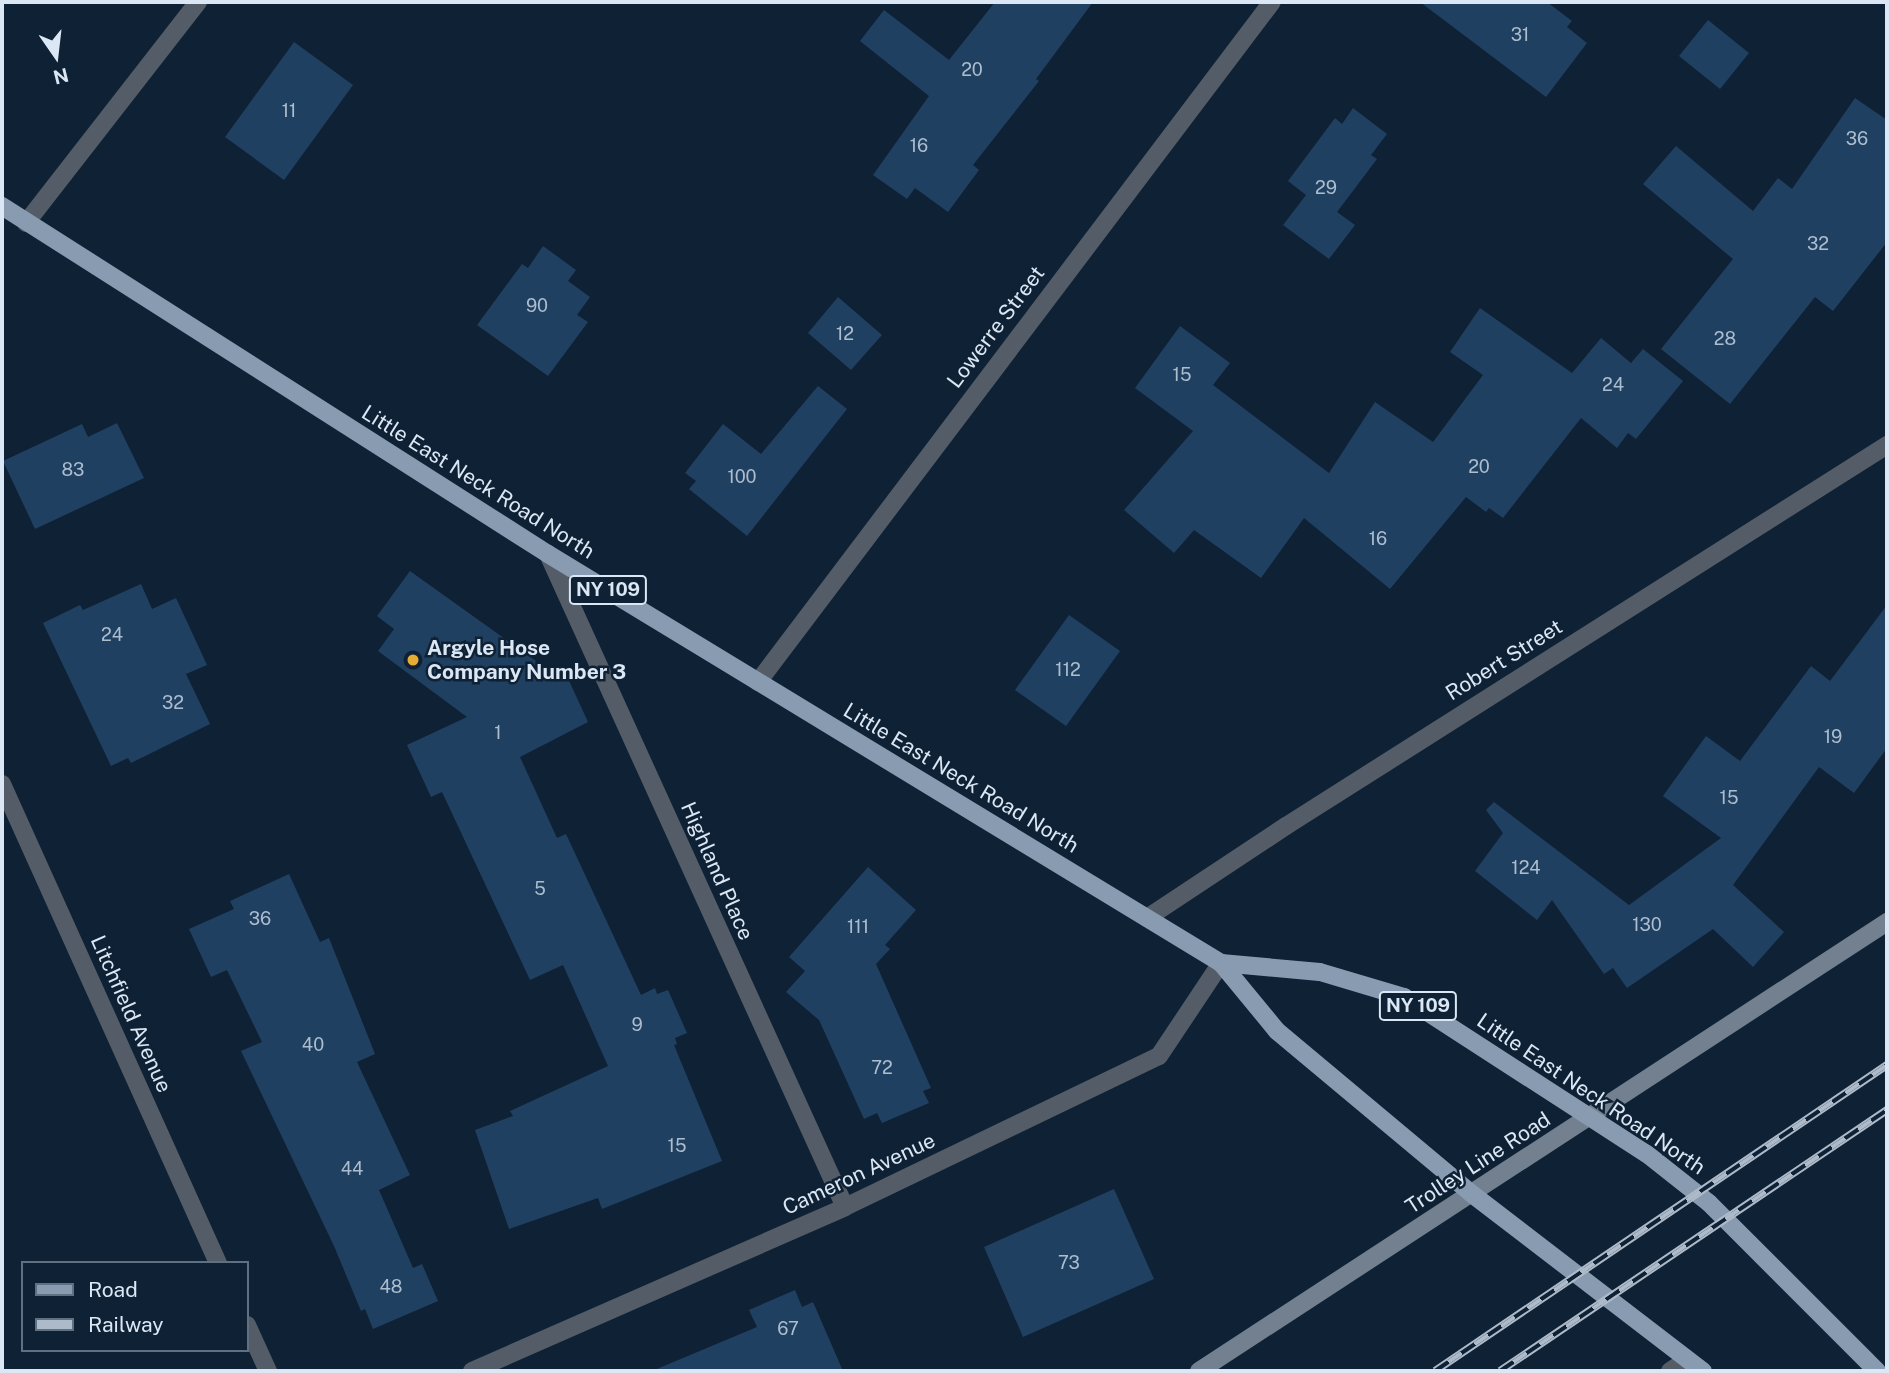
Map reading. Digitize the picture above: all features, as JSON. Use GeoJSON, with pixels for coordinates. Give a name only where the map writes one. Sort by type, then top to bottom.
{"type":"FeatureCollection","features":[{"type":"Feature","properties":{"kind":"main road","name":"Little East Neck Road North"},"geometry":{"type":"LineString","coordinates":[[2,206],[548,554],[1221,963],[1277,1031],[1472,1194],[1703,1371]]}},
{"type":"Feature","properties":{"kind":"main road","name":"Trolley Line Road"},"geometry":{"type":"LineString","coordinates":[[1199,1371],[1887,922]]}},
{"type":"Feature","properties":{"kind":"main road","name":"Little East Neck Road North"},"geometry":{"type":"LineString","coordinates":[[1221,963],[1320,972],[1404,997],[1647,1154],[1709,1203],[1877,1371]]}},
{"type":"Feature","properties":{"kind":"street"},"geometry":{"type":"LineString","coordinates":[[26,223],[198,2]]}},
{"type":"Feature","properties":{"kind":"street","name":"Lowerre Street"},"geometry":{"type":"LineString","coordinates":[[758,682],[1272,2]]}},
{"type":"Feature","properties":{"kind":"street","name":"Robert Street"},"geometry":{"type":"LineString","coordinates":[[1147,918],[1297,818],[1887,445]]}},
{"type":"Feature","properties":{"kind":"street","name":"Highland Place"},"geometry":{"type":"LineString","coordinates":[[548,554],[845,1207]]}},
{"type":"Feature","properties":{"kind":"street","name":"Litchfield Avenue"},"geometry":{"type":"LineString","coordinates":[[2,784],[217,1261]]}},
{"type":"Feature","properties":{"kind":"street","name":"Cameron Avenue"},"geometry":{"type":"LineString","coordinates":[[472,1371],[845,1207],[1159,1056],[1221,963]]}},
{"type":"Feature","properties":{"kind":"street"},"geometry":{"type":"LineString","coordinates":[[248,1327],[268,1371]]}},
{"type":"Feature","properties":{"kind":"street"},"geometry":{"type":"LineString","coordinates":[[1670,1371],[1687,1360]]}},
{"type":"Feature","properties":{"kind":"building"},"geometry":{"type":"Polygon","coordinates":[[[995,2],[1093,2],[1036,79],[1039,81],[973,165],[979,170],[948,212],[915,188],[907,199],[873,175],[929,96],[860,41],[884,10],[949,60],[995,2]]]}},
{"type":"Feature","properties":{"kind":"building"},"geometry":{"type":"Polygon","coordinates":[[[1420,2],[1547,2],[1572,21],[1567,27],[1587,43],[1546,97],[1420,2]]]}},
{"type":"Feature","properties":{"kind":"building"},"geometry":{"type":"Polygon","coordinates":[[[1708,20],[1749,53],[1720,89],[1679,56],[1708,20]]]}},
{"type":"Feature","properties":{"kind":"building"},"geometry":{"type":"Polygon","coordinates":[[[294,42],[353,85],[284,180],[225,137],[294,42]]]}},
{"type":"Feature","properties":{"kind":"building"},"geometry":{"type":"Polygon","coordinates":[[[1855,98],[1887,120],[1887,242],[1833,311],[1815,297],[1730,404],[1661,349],[1733,259],[1643,184],[1676,146],[1753,211],[1778,178],[1792,189],[1855,98]]]}},
{"type":"Feature","properties":{"kind":"building"},"geometry":{"type":"Polygon","coordinates":[[[1353,108],[1387,134],[1371,155],[1377,159],[1337,212],[1355,225],[1329,259],[1283,225],[1306,195],[1288,181],[1335,118],[1342,124],[1353,108]]]}},
{"type":"Feature","properties":{"kind":"building"},"geometry":{"type":"Polygon","coordinates":[[[543,246],[576,270],[568,281],[590,297],[577,315],[588,322],[548,376],[477,325],[522,264],[528,268],[543,246]]]}},
{"type":"Feature","properties":{"kind":"building"},"geometry":{"type":"Polygon","coordinates":[[[838,297],[882,335],[851,370],[808,333],[838,297]]]}},
{"type":"Feature","properties":{"kind":"building"},"geometry":{"type":"Polygon","coordinates":[[[1480,308],[1572,373],[1601,338],[1631,363],[1643,349],[1683,381],[1636,439],[1628,433],[1617,448],[1581,418],[1503,518],[1489,508],[1486,512],[1466,497],[1390,589],[1304,518],[1261,578],[1194,530],[1174,553],[1124,510],[1193,431],[1135,388],[1180,326],[1230,363],[1213,385],[1329,473],[1375,402],[1433,442],[1483,375],[1450,352],[1480,308]]]}},
{"type":"Feature","properties":{"kind":"building"},"geometry":{"type":"Polygon","coordinates":[[[818,386],[847,409],[747,536],[689,489],[696,481],[685,473],[723,424],[761,454],[818,386]]]}},
{"type":"Feature","properties":{"kind":"building"},"geometry":{"type":"Polygon","coordinates":[[[117,423],[144,478],[35,529],[3,461],[82,424],[88,437],[117,423]]]}},
{"type":"Feature","properties":{"kind":"building"},"geometry":{"type":"Polygon","coordinates":[[[410,571],[557,676],[565,672],[588,722],[520,757],[557,838],[566,834],[641,995],[655,988],[657,994],[668,990],[687,1033],[675,1038],[677,1044],[674,1045],[722,1161],[602,1209],[598,1198],[509,1229],[475,1130],[513,1116],[510,1111],[608,1066],[563,965],[530,980],[442,792],[431,797],[407,745],[467,717],[378,651],[394,629],[377,616],[410,571]]]}},
{"type":"Feature","properties":{"kind":"building"},"geometry":{"type":"Polygon","coordinates":[[[141,584],[152,609],[176,598],[207,665],[186,674],[210,724],[131,763],[128,758],[111,766],[43,623],[80,605],[83,610],[141,584]]]}},
{"type":"Feature","properties":{"kind":"building"},"geometry":{"type":"Polygon","coordinates":[[[1887,605],[1887,748],[1854,793],[1819,767],[1733,885],[1784,932],[1753,967],[1713,929],[1627,988],[1613,968],[1604,974],[1552,900],[1537,920],[1475,871],[1503,833],[1486,810],[1494,802],[1629,905],[1721,838],[1663,796],[1706,736],[1740,761],[1811,666],[1830,681],[1887,605]]]}},
{"type":"Feature","properties":{"kind":"building"},"geometry":{"type":"Polygon","coordinates":[[[1069,615],[1120,651],[1066,726],[1015,690],[1069,615]]]}},
{"type":"Feature","properties":{"kind":"building"},"geometry":{"type":"Polygon","coordinates":[[[868,867],[916,910],[885,945],[890,949],[876,964],[931,1088],[923,1091],[929,1103],[882,1123],[877,1113],[864,1119],[819,1020],[786,992],[805,971],[789,957],[868,867]]]}},
{"type":"Feature","properties":{"kind":"building"},"geometry":{"type":"Polygon","coordinates":[[[289,874],[320,942],[329,938],[375,1054],[357,1062],[410,1175],[379,1190],[413,1268],[422,1264],[438,1301],[373,1329],[365,1309],[361,1311],[334,1246],[241,1051],[262,1042],[227,970],[211,977],[189,929],[234,909],[230,901],[289,874]]]}},
{"type":"Feature","properties":{"kind":"building"},"geometry":{"type":"Polygon","coordinates":[[[1114,1189],[1154,1279],[1023,1337],[984,1247],[1114,1189]]]}},
{"type":"Feature","properties":{"kind":"building"},"geometry":{"type":"Polygon","coordinates":[[[795,1290],[802,1307],[813,1302],[843,1371],[652,1371],[757,1327],[749,1310],[795,1290]]]}},
{"type":"Feature","properties":{"kind":"railway"},"geometry":{"type":"LineString","coordinates":[[1435,1371],[1887,1065]]}},
{"type":"Feature","properties":{"kind":"railway"},"geometry":{"type":"LineString","coordinates":[[1500,1371],[1887,1110]]}},
{"type":"Feature","properties":{"kind":"place","name":"Argyle Hose Company Number 3"},"geometry":{"type":"Point","coordinates":[413,660]}}]}
